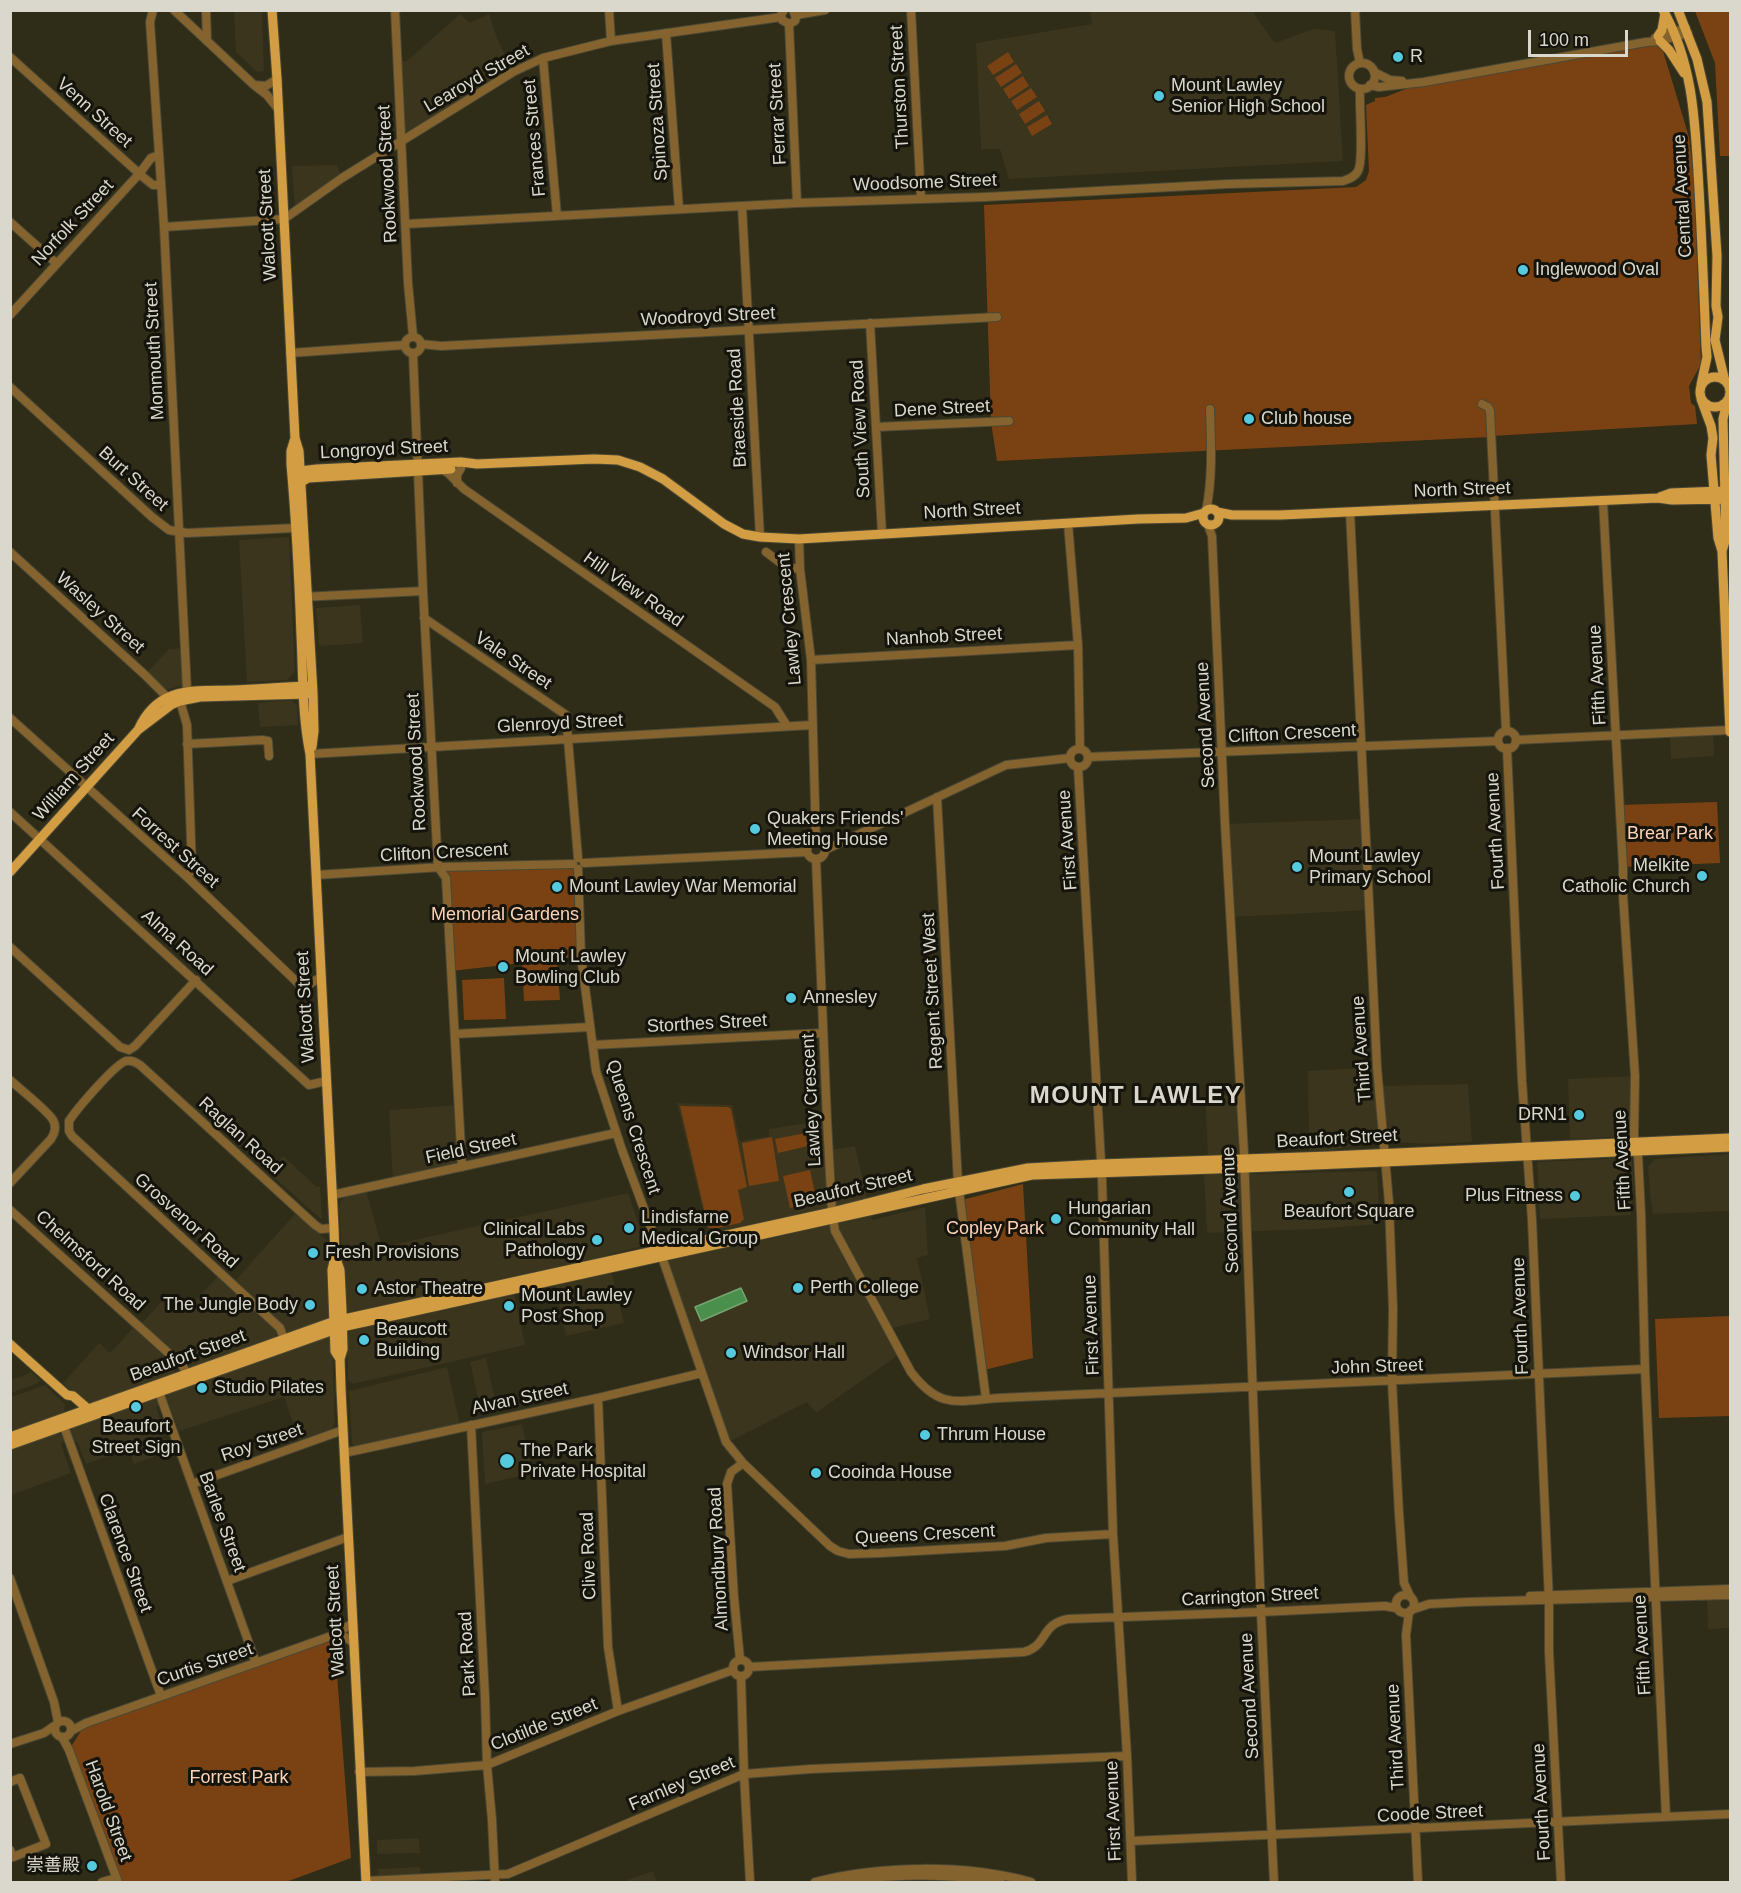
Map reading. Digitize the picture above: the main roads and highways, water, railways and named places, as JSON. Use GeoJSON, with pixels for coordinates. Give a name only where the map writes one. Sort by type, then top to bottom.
{"type":"FeatureCollection","features":[{"type":"Feature","properties":{"kind":"main road","name":"Walcott Street"},"geometry":{"type":"LineString","coordinates":[[272,10],[295,438],[299,451],[296,472],[295,528],[303,597]]}},
{"type":"Feature","properties":{"kind":"main road","name":"Central Avenue"},"geometry":{"type":"LineString","coordinates":[[1678,10],[1702,74],[1707,102],[1717,256],[1716,306],[1718,317],[1715,340],[1727,381]]}},
{"type":"Feature","properties":{"kind":"main road","name":"Central Avenue"},"geometry":{"type":"LineString","coordinates":[[1664,12],[1675,35],[1689,80],[1694,108],[1707,357],[1701,385]]}},
{"type":"Feature","properties":{"kind":"main road"},"geometry":{"type":"LineString","coordinates":[[1664,12],[1659,39],[1689,80]]}},
{"type":"Feature","properties":{"kind":"main road"},"geometry":{"type":"LineString","coordinates":[[1701,220],[1713,209]]}},
{"type":"Feature","properties":{"kind":"main road"},"geometry":{"type":"LineString","coordinates":[[1720,495],[1723,419],[1730,390],[1727,381],[1713,377],[1706,379],[1699,393],[1711,426],[1713,438],[1711,455],[1726,538],[1722,551],[1730,731]]}},
{"type":"Feature","properties":{"kind":"main road"},"geometry":{"type":"LineString","coordinates":[[1701,399],[1706,405],[1713,407],[1728,401]]}},
{"type":"Feature","properties":{"kind":"main road","name":"Longroyd Street"},"geometry":{"type":"LineString","coordinates":[[301,482],[308,478],[461,462],[477,464],[618,460],[640,467],[663,479],[724,524],[743,534],[760,537]]}},
{"type":"Feature","properties":{"kind":"main road","name":"Longroyd Street"},"geometry":{"type":"LineString","coordinates":[[296,472],[418,467],[441,470],[477,464]]}},
{"type":"Feature","properties":{"kind":"main road","name":"Walcott Street"},"geometry":{"type":"LineString","coordinates":[[296,472],[301,482],[307,690],[314,731],[310,754],[335,1257],[340,1270],[336,1351],[340,1359],[366,1882]]}},
{"type":"Feature","properties":{"kind":"main road","name":"North Street"},"geometry":{"type":"LineString","coordinates":[[760,537],[799,539],[1232,515],[1658,498],[1672,500],[1720,495]]}},
{"type":"Feature","properties":{"kind":"main road","name":"William Street"},"geometry":{"type":"LineString","coordinates":[[10,872],[138,730],[145,716],[167,698],[187,691],[307,690]]}},
{"type":"Feature","properties":{"kind":"main road","name":"William Street"},"geometry":{"type":"LineString","coordinates":[[138,730],[162,711],[180,701],[200,697],[307,690]]}},
{"type":"Feature","properties":{"kind":"main road","name":"Beaufort Street"},"geometry":{"type":"LineString","coordinates":[[10,1437],[159,1392],[185,1378],[285,1339],[339,1324],[832,1216],[923,1189],[959,1187],[1028,1168],[1245,1164],[1386,1158],[1636,1146],[1731,1138]]}},
{"type":"Feature","properties":{"kind":"main road","name":"Beaufort Street"},"geometry":{"type":"LineString","coordinates":[[1636,1146],[1731,1147]]}},
{"type":"Feature","properties":{"kind":"main road","name":"Beaufort Street"},"geometry":{"type":"LineString","coordinates":[[660,1253],[820,1222],[832,1216]]}},
{"type":"Feature","properties":{"kind":"main road","name":"Beaufort Street"},"geometry":{"type":"LineString","coordinates":[[74,1418],[88,1409],[339,1324]]}},
{"type":"Feature","properties":{"kind":"main road"},"geometry":{"type":"LineString","coordinates":[[10,1344],[67,1395],[74,1418]]}},
{"type":"Feature","properties":{"kind":"main road"},"geometry":{"type":"LineString","coordinates":[[67,1395],[73,1396],[88,1409]]}},
{"type":"Feature","properties":{"kind":"main road","name":"Beaufort Street"},"geometry":{"type":"LineString","coordinates":[[10,1445],[62,1422]]}},
{"type":"Feature","properties":{"kind":"place","name":"R"},"geometry":{"type":"Point","coordinates":[1398,57]}},
{"type":"Feature","properties":{"kind":"place","name":"Mount Lawley Senior High School"},"geometry":{"type":"Point","coordinates":[1159,96]}},
{"type":"Feature","properties":{"kind":"place","name":"Inglewood Oval"},"geometry":{"type":"Point","coordinates":[1523,270]}},
{"type":"Feature","properties":{"kind":"place","name":"Club house"},"geometry":{"type":"Point","coordinates":[1249,419]}},
{"type":"Feature","properties":{"kind":"place","name":"Quakers Friends' Meeting House"},"geometry":{"type":"Point","coordinates":[755,829]}},
{"type":"Feature","properties":{"kind":"place","name":"Mount Lawley Primary School"},"geometry":{"type":"Point","coordinates":[1297,867]}},
{"type":"Feature","properties":{"kind":"place","name":"Melkite Catholic Church"},"geometry":{"type":"Point","coordinates":[1702,876]}},
{"type":"Feature","properties":{"kind":"place","name":"Mount Lawley War Memorial"},"geometry":{"type":"Point","coordinates":[557,887]}},
{"type":"Feature","properties":{"kind":"place","name":"Mount Lawley Bowling Club"},"geometry":{"type":"Point","coordinates":[503,967]}},
{"type":"Feature","properties":{"kind":"place","name":"Annesley"},"geometry":{"type":"Point","coordinates":[791,998]}},
{"type":"Feature","properties":{"kind":"place","name":"DRN1"},"geometry":{"type":"Point","coordinates":[1579,1115]}},
{"type":"Feature","properties":{"kind":"place","name":"Beaufort Square"},"geometry":{"type":"Point","coordinates":[1349,1192]}},
{"type":"Feature","properties":{"kind":"place","name":"Plus Fitness"},"geometry":{"type":"Point","coordinates":[1575,1196]}},
{"type":"Feature","properties":{"kind":"place","name":"Hungarian Community Hall"},"geometry":{"type":"Point","coordinates":[1056,1219]}},
{"type":"Feature","properties":{"kind":"place","name":"Lindisfarne Medical Group"},"geometry":{"type":"Point","coordinates":[629,1228]}},
{"type":"Feature","properties":{"kind":"place","name":"Clinical Labs Pathology"},"geometry":{"type":"Point","coordinates":[597,1240]}},
{"type":"Feature","properties":{"kind":"place","name":"Fresh Provisions"},"geometry":{"type":"Point","coordinates":[313,1253]}},
{"type":"Feature","properties":{"kind":"place","name":"Perth College"},"geometry":{"type":"Point","coordinates":[798,1288]}},
{"type":"Feature","properties":{"kind":"place","name":"Astor Theatre"},"geometry":{"type":"Point","coordinates":[362,1289]}},
{"type":"Feature","properties":{"kind":"place","name":"The Jungle Body"},"geometry":{"type":"Point","coordinates":[310,1305]}},
{"type":"Feature","properties":{"kind":"place","name":"Mount Lawley Post Shop"},"geometry":{"type":"Point","coordinates":[509,1306]}},
{"type":"Feature","properties":{"kind":"place","name":"Beaucott Building"},"geometry":{"type":"Point","coordinates":[364,1340]}},
{"type":"Feature","properties":{"kind":"place","name":"Windsor Hall"},"geometry":{"type":"Point","coordinates":[731,1353]}},
{"type":"Feature","properties":{"kind":"place","name":"Studio Pilates"},"geometry":{"type":"Point","coordinates":[202,1388]}},
{"type":"Feature","properties":{"kind":"place","name":"Beaufort Street Sign"},"geometry":{"type":"Point","coordinates":[136,1407]}},
{"type":"Feature","properties":{"kind":"place","name":"Thrum House"},"geometry":{"type":"Point","coordinates":[925,1435]}},
{"type":"Feature","properties":{"kind":"place","name":"The Park Private Hospital"},"geometry":{"type":"Point","coordinates":[507,1461]}},
{"type":"Feature","properties":{"kind":"place","name":"Cooinda House"},"geometry":{"type":"Point","coordinates":[816,1473]}},
{"type":"Feature","properties":{"kind":"place","name":"崇善殿"},"geometry":{"type":"Point","coordinates":[92,1866]}},
{"type":"Feature","properties":{"kind":"district","name":"MOUNT LAWLEY"},"geometry":{"type":"Point","coordinates":[1136,1096]}},
{"type":"Feature","properties":{"kind":"park label","name":"Brear Park"},"geometry":{"type":"Point","coordinates":[1670,834]}},
{"type":"Feature","properties":{"kind":"park label","name":"Memorial Gardens"},"geometry":{"type":"Point","coordinates":[505,915]}},
{"type":"Feature","properties":{"kind":"park label","name":"Copley Park"},"geometry":{"type":"Point","coordinates":[995,1229]}},
{"type":"Feature","properties":{"kind":"park label","name":"Forrest Park"},"geometry":{"type":"Point","coordinates":[239,1778]}}]}
